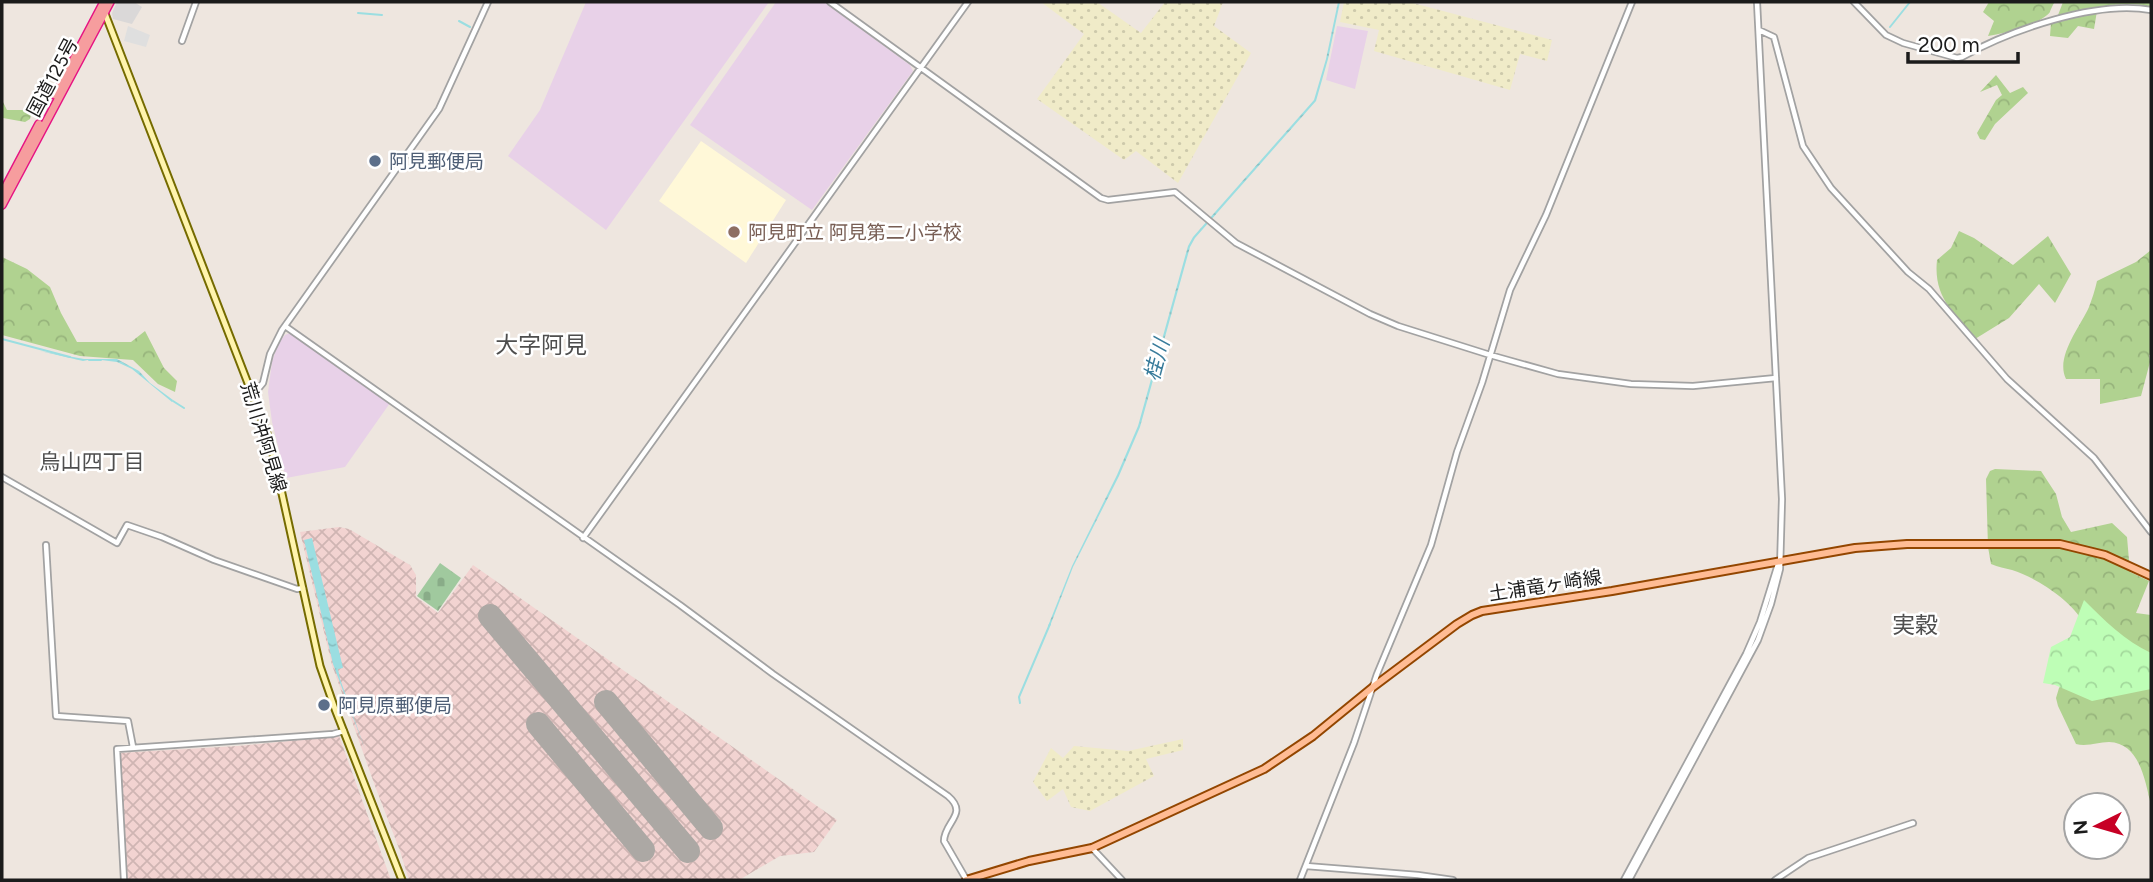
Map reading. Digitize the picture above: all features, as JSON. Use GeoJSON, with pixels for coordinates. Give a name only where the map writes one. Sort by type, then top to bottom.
{"type":"FeatureCollection","features":[{"type":"Feature","properties":{"kind":"highway","name":"国道125号"},"geometry":{"type":"LineString","coordinates":[[2,194],[103,6],[110,2]]}},
{"type":"Feature","properties":{"kind":"highway","name":"国道125号"},"geometry":{"type":"LineString","coordinates":[[2,205],[103,6]]}},
{"type":"Feature","properties":{"kind":"main road","name":"荒川沖阿見線"},"geometry":{"type":"LineString","coordinates":[[103,6],[273,452],[320,666],[402,880]]}},
{"type":"Feature","properties":{"kind":"main road","name":"土浦竜ヶ崎線"},"geometry":{"type":"LineString","coordinates":[[966,880],[1029,861],[1091,848],[1274,764],[1365,697],[1380,677],[1477,612],[1854,548],[1888,545],[2073,545],[2105,555],[2151,576]]}},
{"type":"Feature","properties":{"kind":"street"},"geometry":{"type":"LineString","coordinates":[[182,41],[196,2]]}},
{"type":"Feature","properties":{"kind":"street"},"geometry":{"type":"LineString","coordinates":[[251,393],[261,387],[270,354],[285,326],[439,109],[488,2]]}},
{"type":"Feature","properties":{"kind":"street"},"geometry":{"type":"LineString","coordinates":[[830,2],[1101,198],[1108,200],[1175,192],[1236,243],[1398,326],[1558,374],[1632,384],[1693,386],[1776,378]]}},
{"type":"Feature","properties":{"kind":"street"},"geometry":{"type":"LineString","coordinates":[[583,538],[968,2]]}},
{"type":"Feature","properties":{"kind":"street"},"geometry":{"type":"LineString","coordinates":[[1380,677],[1432,545],[1454,462],[1510,290],[1546,215],[1632,2]]}},
{"type":"Feature","properties":{"kind":"street"},"geometry":{"type":"LineString","coordinates":[[1629,880],[1755,648],[1780,569],[1782,499],[1757,2]]}},
{"type":"Feature","properties":{"kind":"street"},"geometry":{"type":"LineString","coordinates":[[1854,2],[1886,35],[1903,43],[1957,58],[2056,18],[2134,7],[2151,10]]}},
{"type":"Feature","properties":{"kind":"street"},"geometry":{"type":"LineString","coordinates":[[1759,30],[1774,37],[1803,146],[1831,188],[1908,272],[1929,289],[2007,379],[2094,458],[2151,532]]}},
{"type":"Feature","properties":{"kind":"street"},"geometry":{"type":"LineString","coordinates":[[285,326],[954,801],[957,813],[944,834],[944,841],[966,880]]}},
{"type":"Feature","properties":{"kind":"street"},"geometry":{"type":"LineString","coordinates":[[2,477],[117,543],[127,525],[214,560],[297,589],[303,588]]}},
{"type":"Feature","properties":{"kind":"street"},"geometry":{"type":"LineString","coordinates":[[46,545],[56,716],[128,721],[133,747]]}},
{"type":"Feature","properties":{"kind":"street"},"geometry":{"type":"LineString","coordinates":[[1624,880],[1746,654],[1760,622],[1779,561]]}},
{"type":"Feature","properties":{"kind":"street"},"geometry":{"type":"LineString","coordinates":[[1300,880],[1354,743],[1365,697]]}},
{"type":"Feature","properties":{"kind":"street"},"geometry":{"type":"LineString","coordinates":[[124,880],[116,751],[119,748],[344,732]]}},
{"type":"Feature","properties":{"kind":"street"},"geometry":{"type":"LineString","coordinates":[[1775,880],[1808,858],[1913,823]]}},
{"type":"Feature","properties":{"kind":"street"},"geometry":{"type":"LineString","coordinates":[[1091,848],[1122,880]]}},
{"type":"Feature","properties":{"kind":"street"},"geometry":{"type":"LineString","coordinates":[[1306,866],[1453,880]]}},
{"type":"Feature","properties":{"kind":"shaded area"},"geometry":{"type":"Polygon","coordinates":[[[117,2],[134,2],[142,7],[132,24],[113,19],[112,13],[117,2]]]}},
{"type":"Feature","properties":{"kind":"shaded area"},"geometry":{"type":"Polygon","coordinates":[[[586,2],[769,2],[606,230],[508,156],[540,110],[586,2]]]}},
{"type":"Feature","properties":{"kind":"shaded area"},"geometry":{"type":"Polygon","coordinates":[[[776,2],[824,2],[910,65],[913,71],[812,210],[690,125],[776,2]]]}},
{"type":"Feature","properties":{"kind":"shaded area"},"geometry":{"type":"Polygon","coordinates":[[[1041,2],[1097,2],[1141,33],[1165,2],[1223,2],[1214,26],[1251,53],[1178,183],[1136,151],[1124,160],[1037,99],[1084,34],[1041,2]]]}},
{"type":"Feature","properties":{"kind":"shaded area"},"geometry":{"type":"Polygon","coordinates":[[[1344,2],[1409,2],[1552,40],[1547,61],[1520,54],[1510,90],[1374,51],[1379,30],[1340,22],[1344,2]]]}},
{"type":"Feature","properties":{"kind":"shaded area"},"geometry":{"type":"Polygon","coordinates":[[[128,26],[150,35],[146,47],[124,41],[128,26]]]}},
{"type":"Feature","properties":{"kind":"shaded area"},"geometry":{"type":"Polygon","coordinates":[[[1337,26],[1368,31],[1355,89],[1326,80],[1337,26]]]}},
{"type":"Feature","properties":{"kind":"shaded area","name":"阿見町立 阿見第二小学校"},"geometry":{"type":"Polygon","coordinates":[[[701,141],[786,200],[746,263],[659,201],[701,141]]]}},
{"type":"Feature","properties":{"kind":"shaded area"},"geometry":{"type":"Polygon","coordinates":[[[290,333],[390,403],[345,467],[286,478],[272,422],[268,392],[272,362],[278,344],[290,333]]]}},
{"type":"Feature","properties":{"kind":"shaded area"},"geometry":{"type":"Polygon","coordinates":[[[339,527],[349,529],[410,565],[416,575],[416,597],[438,613],[473,565],[837,820],[814,852],[780,856],[739,880],[409,880],[332,665],[300,532],[339,527]]]}},
{"type":"Feature","properties":{"kind":"shaded area"},"geometry":{"type":"Polygon","coordinates":[[[339,736],[391,880],[126,880],[119,753],[238,746],[339,736]]]}},
{"type":"Feature","properties":{"kind":"shaded area"},"geometry":{"type":"Polygon","coordinates":[[[1183,739],[1183,750],[1146,759],[1154,776],[1090,811],[1071,807],[1063,789],[1047,801],[1033,782],[1051,748],[1063,758],[1074,746],[1128,751],[1183,739]]]}},
{"type":"Feature","properties":{"kind":"green space"},"geometry":{"type":"Polygon","coordinates":[[[1989,2],[2055,2],[2050,12],[2038,21],[2012,31],[1988,36],[1994,21],[1983,12],[1989,2]]]}},
{"type":"Feature","properties":{"kind":"green space"},"geometry":{"type":"Polygon","coordinates":[[[2063,2],[2151,2],[2151,7],[2130,4],[2110,6],[2097,11],[2094,29],[2078,26],[2068,38],[2050,36],[2051,23],[2055,23],[2063,2]]]}},
{"type":"Feature","properties":{"kind":"green space"},"geometry":{"type":"Polygon","coordinates":[[[1996,75],[2010,93],[2023,87],[2028,93],[1995,124],[1985,140],[1980,139],[1977,133],[1996,100],[2002,95],[1997,85],[1980,92],[1996,75]]]}},
{"type":"Feature","properties":{"kind":"green space"},"geometry":{"type":"Polygon","coordinates":[[[2,100],[7,110],[32,110],[30,119],[25,122],[3,118],[2,100]]]}},
{"type":"Feature","properties":{"kind":"green space"},"geometry":{"type":"Polygon","coordinates":[[[1959,231],[2013,265],[2048,236],[2071,274],[2055,303],[2039,284],[2009,318],[1975,339],[1947,304],[1938,284],[1937,260],[1951,248],[1959,231]]]}},
{"type":"Feature","properties":{"kind":"green space"},"geometry":{"type":"Polygon","coordinates":[[[2151,250],[2151,354],[2141,396],[2100,404],[2100,379],[2066,379],[2063,370],[2066,352],[2089,307],[2097,281],[2136,262],[2151,250]]]}},
{"type":"Feature","properties":{"kind":"green space"},"geometry":{"type":"Polygon","coordinates":[[[2,257],[27,269],[50,287],[77,342],[131,342],[145,331],[164,368],[177,381],[175,392],[158,384],[133,360],[80,356],[2,335],[2,257]]]}},
{"type":"Feature","properties":{"kind":"green space"},"geometry":{"type":"Polygon","coordinates":[[[1990,471],[2041,471],[2056,494],[2062,517],[2071,532],[2112,523],[2127,537],[2130,572],[2149,581],[2136,613],[2151,615],[2151,805],[2139,765],[2128,749],[2109,742],[2076,744],[2058,706],[2056,698],[2059,688],[2078,664],[2081,619],[2076,611],[2041,583],[2021,573],[1991,564],[1986,479],[1990,471]]]}},
{"type":"Feature","properties":{"kind":"green space"},"geometry":{"type":"Polygon","coordinates":[[[440,563],[461,578],[438,611],[417,596],[440,563]]]}},
{"type":"Feature","properties":{"kind":"green space"},"geometry":{"type":"Polygon","coordinates":[[[2084,600],[2124,636],[2151,653],[2151,689],[2092,701],[2055,685],[2043,683],[2051,647],[2070,637],[2084,600]]]}},
{"type":"Feature","properties":{"kind":"water"},"geometry":{"type":"Polygon","coordinates":[[[1338,2],[1328,59],[1316,101],[1190,247],[1140,427],[1048,626],[1072,566],[1138,426],[1188,246],[1314,100],[1338,2]]]}},
{"type":"Feature","properties":{"kind":"water"},"geometry":{"type":"Polygon","coordinates":[[[40,351],[84,359],[93,359],[83,361],[40,351]]]}},
{"type":"Feature","properties":{"kind":"water"},"geometry":{"type":"Polygon","coordinates":[[[93,359],[117,359],[139,371],[173,400],[172,402],[132,369],[117,362],[93,359]]]}},
{"type":"Feature","properties":{"kind":"water"},"geometry":{"type":"Polygon","coordinates":[[[312,538],[343,668],[338,669],[340,679],[366,752],[333,664],[304,540],[312,538]]]}},
{"type":"Feature","properties":{"kind":"waterway"},"geometry":{"type":"LineString","coordinates":[[1890,27],[1910,2]]}},
{"type":"Feature","properties":{"kind":"waterway"},"geometry":{"type":"LineString","coordinates":[[358,13],[382,15]]}},
{"type":"Feature","properties":{"kind":"waterway"},"geometry":{"type":"LineString","coordinates":[[459,21],[470,27]]}},
{"type":"Feature","properties":{"kind":"waterway"},"geometry":{"type":"LineString","coordinates":[[2,339],[70,357]]}},
{"type":"Feature","properties":{"kind":"waterway"},"geometry":{"type":"LineString","coordinates":[[89,360],[101,360]]}},
{"type":"Feature","properties":{"kind":"waterway"},"geometry":{"type":"LineString","coordinates":[[173,401],[184,408]]}},
{"type":"Feature","properties":{"kind":"waterway","name":"桂川"},"geometry":{"type":"LineString","coordinates":[[1020,703],[1019,697],[1050,624]]}},
{"type":"Feature","properties":{"kind":"runway"},"geometry":{"type":"LineString","coordinates":[[490,616],[688,851]]}},
{"type":"Feature","properties":{"kind":"runway"},"geometry":{"type":"LineString","coordinates":[[606,702],[711,828]]}},
{"type":"Feature","properties":{"kind":"runway"},"geometry":{"type":"LineString","coordinates":[[538,724],[643,850]]}},
{"type":"Feature","properties":{"kind":"place","name":"阿見郵便局"},"geometry":{"type":"Point","coordinates":[375,161]}},
{"type":"Feature","properties":{"kind":"place","name":"阿見町立 阿見第二小学校"},"geometry":{"type":"Point","coordinates":[734,232]}},
{"type":"Feature","properties":{"kind":"place","name":"阿見原郵便局"},"geometry":{"type":"Point","coordinates":[324,705]}},
{"type":"Feature","properties":{"kind":"district","name":"大字阿見"},"geometry":{"type":"Point","coordinates":[541,345]}},
{"type":"Feature","properties":{"kind":"district","name":"烏山四丁目"},"geometry":{"type":"Point","coordinates":[92,462]}},
{"type":"Feature","properties":{"kind":"district","name":"実穀"},"geometry":{"type":"Point","coordinates":[1915,625]}}]}
